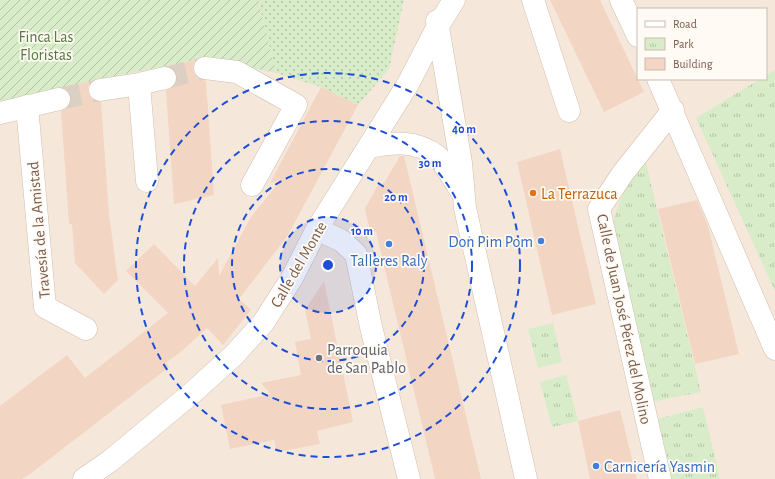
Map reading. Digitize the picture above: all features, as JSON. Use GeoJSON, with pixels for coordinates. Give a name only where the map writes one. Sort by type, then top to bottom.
{"type":"FeatureCollection","features":[{"type":"Feature","properties":{"kind":"street"},"geometry":{"type":"LineString","coordinates":[[436,0],[438,26],[461,163],[463,194],[526,479]]}},
{"type":"Feature","properties":{"kind":"street","name":"Calle del Monte"},"geometry":{"type":"LineString","coordinates":[[84,479],[110,461],[186,398],[234,355],[263,323],[292,278],[318,229],[408,84],[438,26],[454,0]]}},
{"type":"Feature","properties":{"kind":"street"},"geometry":{"type":"LineString","coordinates":[[533,0],[570,110]]}},
{"type":"Feature","properties":{"kind":"street"},"geometry":{"type":"LineString","coordinates":[[621,0],[637,34]]}},
{"type":"Feature","properties":{"kind":"street"},"geometry":{"type":"LineString","coordinates":[[205,68],[237,72],[296,105],[252,185]]}},
{"type":"Feature","properties":{"kind":"street"},"geometry":{"type":"LineString","coordinates":[[100,90],[165,78]]}},
{"type":"Feature","properties":{"kind":"street"},"geometry":{"type":"LineString","coordinates":[[658,80],[673,110],[775,350]]}},
{"type":"Feature","properties":{"kind":"street"},"geometry":{"type":"LineString","coordinates":[[139,84],[147,181]]}},
{"type":"Feature","properties":{"kind":"street"},"geometry":{"type":"LineString","coordinates":[[0,113],[60,99]]}},
{"type":"Feature","properties":{"kind":"street","name":"Travesía de la Amistad"},"geometry":{"type":"LineString","coordinates":[[27,106],[45,307],[86,329]]}},
{"type":"Feature","properties":{"kind":"street","name":"Calle de Juan José Pérez del Molino"},"geometry":{"type":"LineString","coordinates":[[660,479],[599,209],[623,173],[673,110]]}},
{"type":"Feature","properties":{"kind":"street"},"geometry":{"type":"LineString","coordinates":[[369,147],[392,142],[413,144],[437,156],[463,194]]}},
{"type":"Feature","properties":{"kind":"street"},"geometry":{"type":"LineString","coordinates":[[318,229],[342,241],[356,254],[371,327],[409,479]]}},
{"type":"Feature","properties":{"kind":"shaded area"},"geometry":{"type":"Polygon","coordinates":[[[0,0],[775,0],[775,479],[0,479],[0,0]]]}},
{"type":"Feature","properties":{"kind":"green space","name":"Finca Las Floristas"},"geometry":{"type":"Polygon","coordinates":[[[0,0],[258,0],[276,73],[205,58],[100,79],[0,102],[0,0]]]}},
{"type":"Feature","properties":{"kind":"green space"},"geometry":{"type":"Polygon","coordinates":[[[258,0],[404,0],[389,69],[358,105],[321,87],[276,73],[258,0]]]}},
{"type":"Feature","properties":{"kind":"green space"},"geometry":{"type":"Polygon","coordinates":[[[775,70],[775,291],[696,118],[758,80],[767,80],[767,74],[775,70]]]}},
{"type":"Feature","properties":{"kind":"green space"},"geometry":{"type":"Polygon","coordinates":[[[775,114],[775,136],[765,120],[775,114]]]}},
{"type":"Feature","properties":{"kind":"green space"},"geometry":{"type":"Polygon","coordinates":[[[646,163],[701,392],[651,402],[613,223],[621,198],[629,183],[646,163]]]}},
{"type":"Feature","properties":{"kind":"green space"},"geometry":{"type":"Polygon","coordinates":[[[553,323],[562,362],[538,368],[528,329],[553,323]]]}},
{"type":"Feature","properties":{"kind":"green space"},"geometry":{"type":"Polygon","coordinates":[[[566,375],[578,421],[552,427],[540,382],[566,375]]]}},
{"type":"Feature","properties":{"kind":"green space"},"geometry":{"type":"Polygon","coordinates":[[[703,407],[720,479],[670,479],[657,419],[703,407]]]}},
{"type":"Feature","properties":{"kind":"building"},"geometry":{"type":"Polygon","coordinates":[[[550,0],[600,0],[644,92],[604,112],[550,0]]]}},
{"type":"Feature","properties":{"kind":"building"},"geometry":{"type":"Polygon","coordinates":[[[195,60],[193,67],[194,73],[198,78],[206,81],[214,195],[174,204],[166,91],[174,87],[177,81],[177,76],[174,70],[169,66],[195,60]]]}},
{"type":"Feature","properties":{"kind":"building"},"geometry":{"type":"Polygon","coordinates":[[[92,81],[88,86],[88,92],[91,98],[95,101],[101,102],[109,214],[118,280],[104,294],[75,263],[72,224],[69,224],[61,111],[67,108],[71,102],[71,96],[63,87],[92,81]]]}},
{"type":"Feature","properties":{"kind":"building"},"geometry":{"type":"Polygon","coordinates":[[[321,87],[358,105],[288,235],[239,299],[251,310],[223,345],[207,328],[166,363],[169,367],[30,474],[22,479],[0,479],[0,406],[67,355],[85,378],[168,313],[126,271],[154,244],[195,286],[218,258],[219,276],[251,217],[281,180],[270,183],[321,87]]]}},
{"type":"Feature","properties":{"kind":"building"},"geometry":{"type":"Polygon","coordinates":[[[560,149],[596,304],[552,315],[517,162],[560,149]]]}},
{"type":"Feature","properties":{"kind":"building"},"geometry":{"type":"Polygon","coordinates":[[[400,156],[404,156],[481,479],[435,479],[376,232],[371,233],[366,214],[365,208],[378,185],[384,183],[400,156]]]}},
{"type":"Feature","properties":{"kind":"building"},"geometry":{"type":"Polygon","coordinates":[[[697,200],[708,226],[739,354],[695,364],[658,209],[697,200]]]}},
{"type":"Feature","properties":{"kind":"building","name":"Parroquia de San Pablo"},"geometry":{"type":"Polygon","coordinates":[[[324,281],[353,422],[317,431],[320,444],[277,452],[274,440],[230,449],[221,405],[271,394],[261,383],[301,375],[295,342],[311,339],[305,310],[324,281]]]}},
{"type":"Feature","properties":{"kind":"building"},"geometry":{"type":"Polygon","coordinates":[[[620,410],[637,479],[590,479],[578,421],[620,410]]]}},
{"type":"Feature","properties":{"kind":"tunnel"},"geometry":{"type":"LineString","coordinates":[[165,78],[205,68]]}},
{"type":"Feature","properties":{"kind":"tunnel"},"geometry":{"type":"LineString","coordinates":[[59,99],[100,90]]}},
{"type":"Feature","properties":{"kind":"place","name":"La Terrazuca"},"geometry":{"type":"Point","coordinates":[533,193]}},
{"type":"Feature","properties":{"kind":"place","name":"Don Pim Pom"},"geometry":{"type":"Point","coordinates":[541,241]}},
{"type":"Feature","properties":{"kind":"place","name":"Talleres Raly"},"geometry":{"type":"Point","coordinates":[389,244]}},
{"type":"Feature","properties":{"kind":"place","name":"Parroquia de San Pablo"},"geometry":{"type":"Point","coordinates":[319,358]}},
{"type":"Feature","properties":{"kind":"place","name":"Carnicería Yasmin"},"geometry":{"type":"Point","coordinates":[596,466]}}]}
